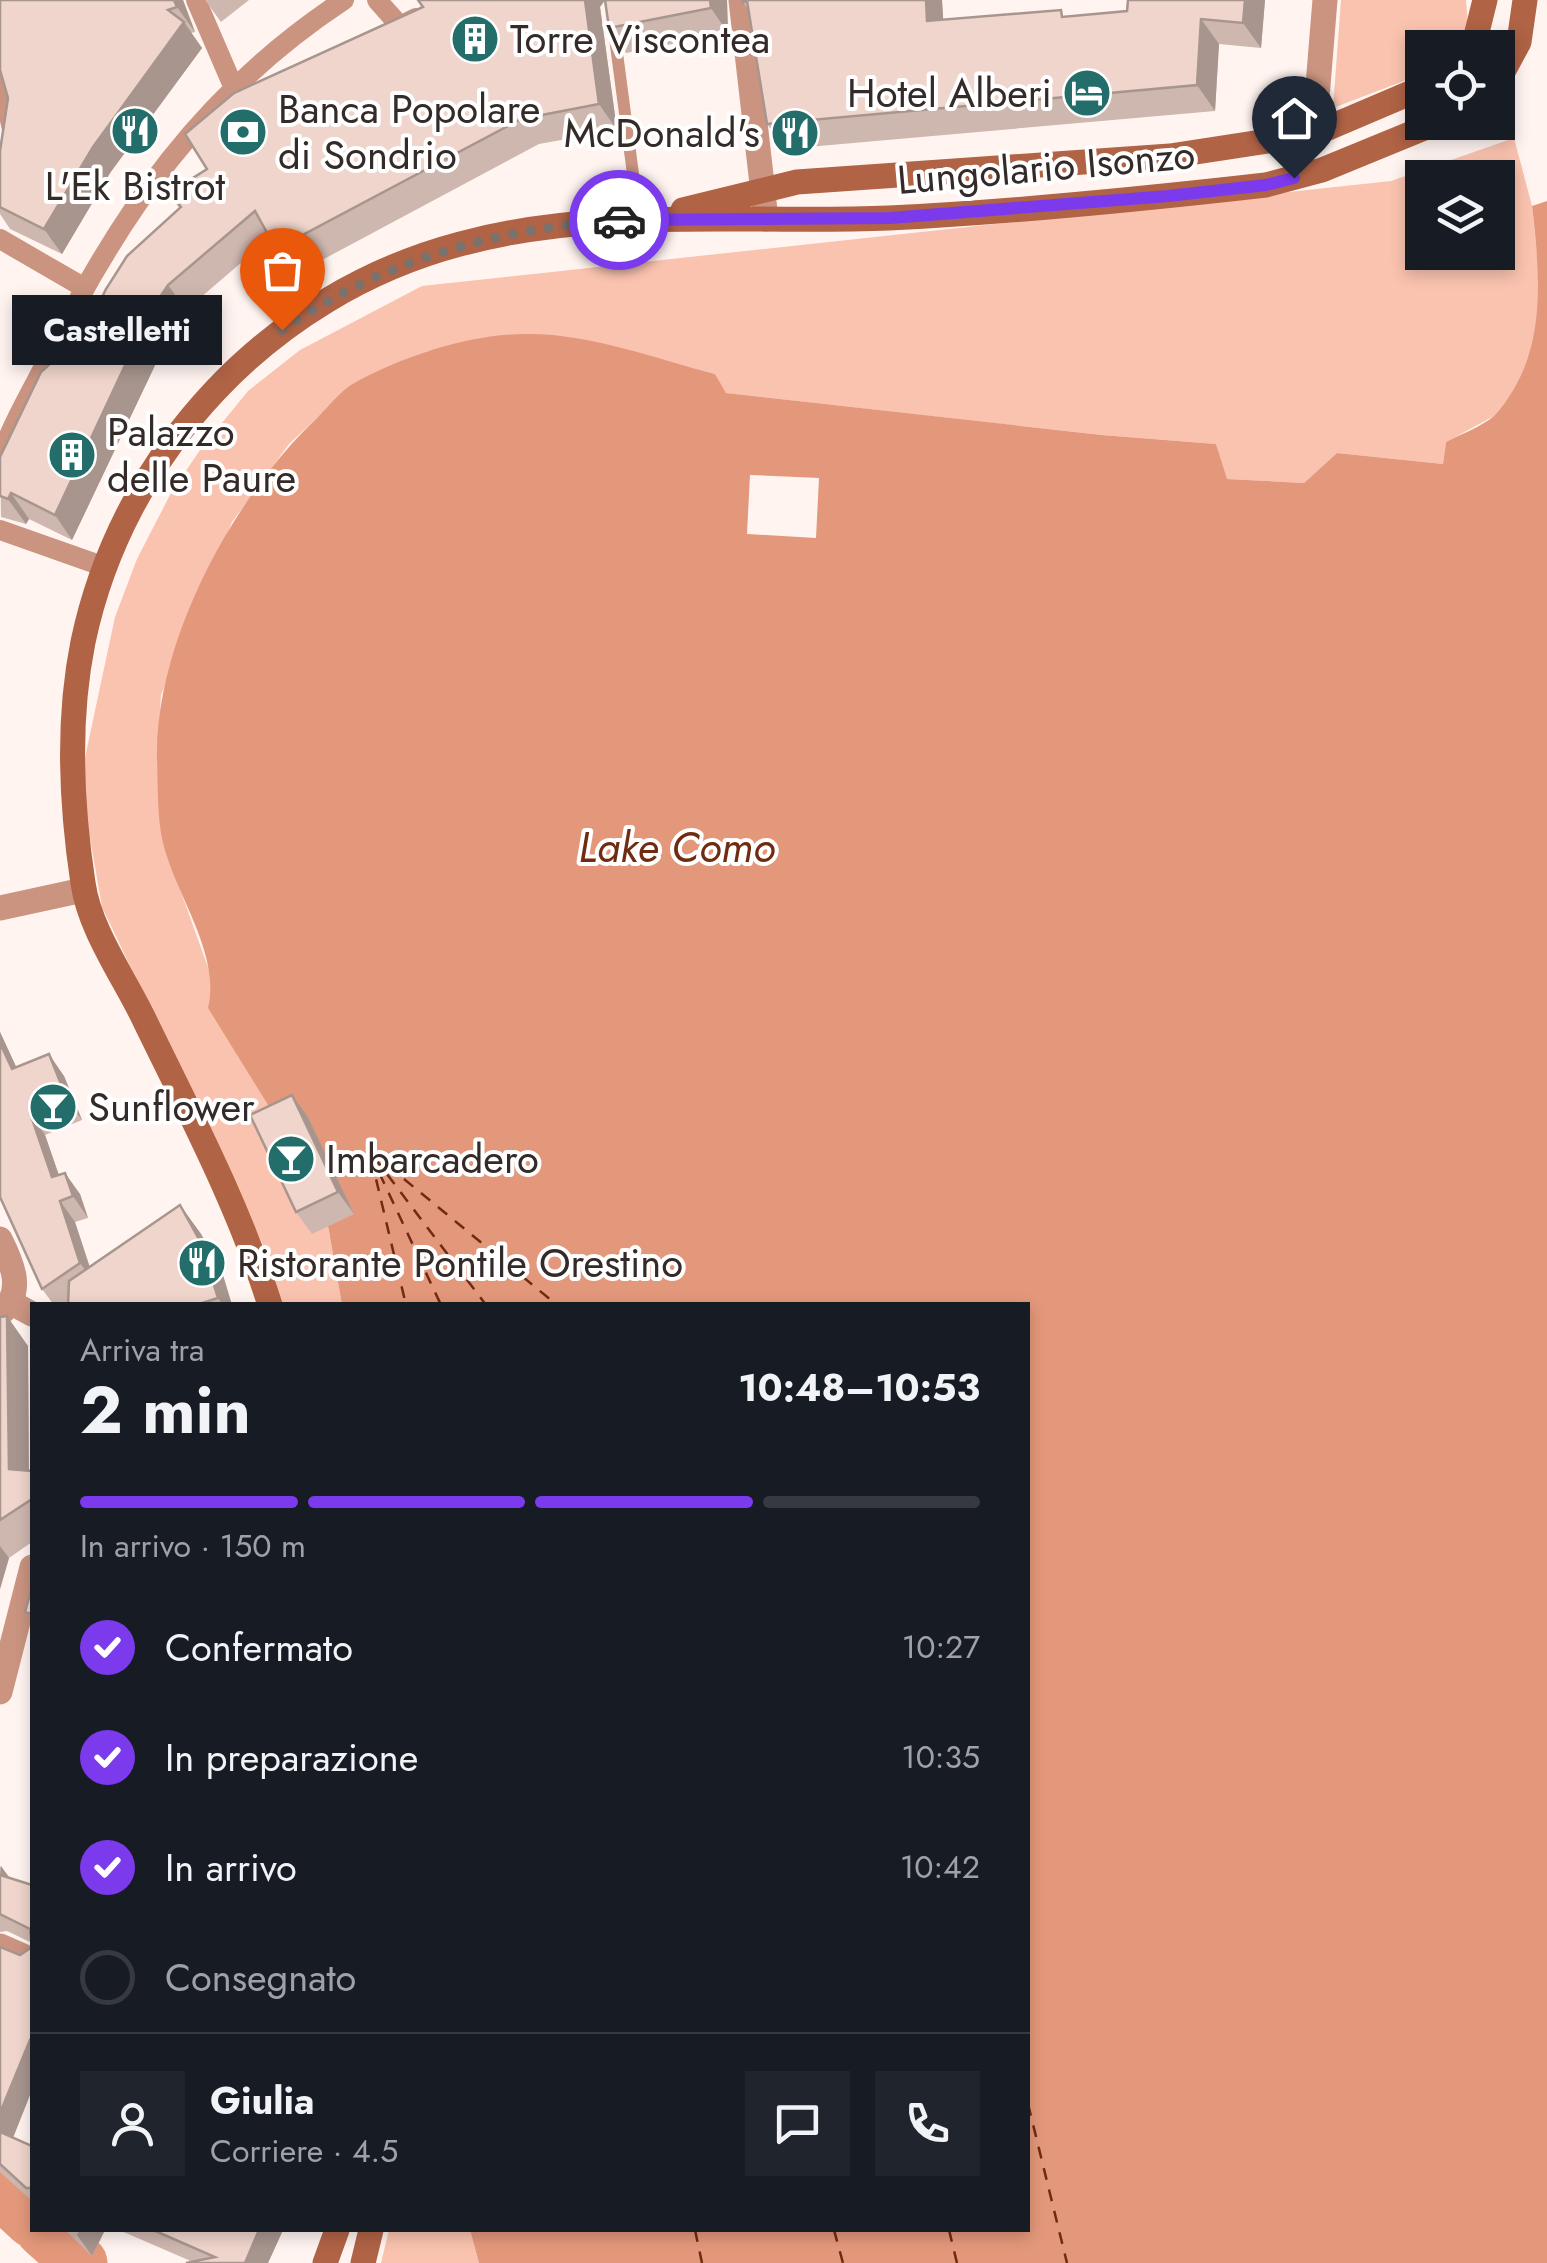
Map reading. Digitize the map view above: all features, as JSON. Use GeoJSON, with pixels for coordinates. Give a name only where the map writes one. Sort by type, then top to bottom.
{"type":"FeatureCollection","features":[{"type":"Feature","properties":{"kind":"main road"},"geometry":{"type":"LineString","coordinates":[[1478,30],[1486,0]]}},
{"type":"Feature","properties":{"kind":"main road"},"geometry":{"type":"LineString","coordinates":[[1515,49],[1525,0]]}},
{"type":"Feature","properties":{"kind":"main road","name":"Lungolario Isonzo"},"geometry":{"type":"LineString","coordinates":[[643,219],[797,182],[1170,156],[1314,134],[1405,95]]}},
{"type":"Feature","properties":{"kind":"main road","name":"Lungolario Isonzo"},"geometry":{"type":"LineString","coordinates":[[83,890],[73,769],[74,713],[82,646],[105,567],[130,508],[186,423],[236,368],[310,310],[389,268],[452,246],[530,230],[643,219],[890,218],[1266,185],[1336,164],[1405,136]]}},
{"type":"Feature","properties":{"kind":"main road"},"geometry":{"type":"LineString","coordinates":[[83,890],[232,1197],[269,1302]]}},
{"type":"Feature","properties":{"kind":"main road"},"geometry":{"type":"LineString","coordinates":[[325,2263],[336,2232]]}},
{"type":"Feature","properties":{"kind":"main road"},"geometry":{"type":"LineString","coordinates":[[364,2263],[371,2232]]}},
{"type":"Feature","properties":{"kind":"street"},"geometry":{"type":"LineString","coordinates":[[196,0],[233,86]]}},
{"type":"Feature","properties":{"kind":"street"},"geometry":{"type":"LineString","coordinates":[[1,454],[83,287],[183,140],[263,58],[344,0]]}},
{"type":"Feature","properties":{"kind":"street"},"geometry":{"type":"LineString","coordinates":[[376,0],[400,26],[427,13]]}},
{"type":"Feature","properties":{"kind":"street"},"geometry":{"type":"LineString","coordinates":[[741,0],[766,218]]}},
{"type":"Feature","properties":{"kind":"street"},"geometry":{"type":"LineString","coordinates":[[1314,134],[1326,0]]}},
{"type":"Feature","properties":{"kind":"street"},"geometry":{"type":"LineString","coordinates":[[0,77],[12,126],[12,154]]}},
{"type":"Feature","properties":{"kind":"street"},"geometry":{"type":"LineString","coordinates":[[4,240],[83,287]]}},
{"type":"Feature","properties":{"kind":"street"},"geometry":{"type":"LineString","coordinates":[[0,530],[105,567]]}},
{"type":"Feature","properties":{"kind":"street"},"geometry":{"type":"LineString","coordinates":[[0,908],[83,890]]}},
{"type":"Feature","properties":{"kind":"street"},"geometry":{"type":"LineString","coordinates":[[0,1238],[16,1291],[15,1310]]}},
{"type":"Feature","properties":{"kind":"street"},"geometry":{"type":"LineString","coordinates":[[1,1684],[30,1574]]}},
{"type":"Feature","properties":{"kind":"street"},"geometry":{"type":"LineString","coordinates":[[0,1946],[30,1959]]}},
{"type":"Feature","properties":{"kind":"lane"},"geometry":{"type":"LineString","coordinates":[[610,6],[643,219]]}},
{"type":"Feature","properties":{"kind":"shaded area"},"geometry":{"type":"Polygon","coordinates":[[[1341,0],[1466,0],[1466,30],[1405,30],[1405,80],[1333,108],[1341,0]]]}},
{"type":"Feature","properties":{"kind":"shaded area"},"geometry":{"type":"Polygon","coordinates":[[[1508,140],[1515,140],[1532,206],[1545,331],[1524,379],[1494,416],[1446,442],[1443,464],[1337,453],[1304,483],[1226,479],[1216,444],[725,393],[715,374],[610,346],[530,334],[428,351],[353,384],[289,444],[232,522],[161,695],[157,757],[163,842],[214,984],[354,1214],[328,1227],[341,1302],[272,1302],[263,1245],[102,907],[80,781],[115,617],[137,559],[171,493],[200,450],[248,391],[300,350],[422,286],[1391,181],[1405,176],[1405,270],[1515,270],[1515,160],[1451,160],[1508,140]]]}},
{"type":"Feature","properties":{"kind":"shaded area"},"geometry":{"type":"Polygon","coordinates":[[[389,2232],[471,2232],[479,2263],[381,2263],[389,2232]]]}},
{"type":"Feature","properties":{"kind":"water","name":"Lake Como"},"geometry":{"type":"Polygon","coordinates":[[[1547,201],[1547,2263],[479,2263],[471,2232],[1030,2232],[1030,1302],[341,1302],[328,1226],[353,1214],[283,1129],[208,1008],[210,988],[203,946],[161,833],[157,760],[160,715],[169,668],[204,575],[256,488],[345,389],[418,355],[508,335],[553,335],[624,348],[715,374],[726,393],[1216,444],[1227,479],[1304,483],[1337,453],[1443,464],[1446,442],[1494,416],[1524,370],[1532,344],[1538,291],[1532,206],[1547,201]]]}},
{"type":"Feature","properties":{"kind":"pier"},"geometry":{"type":"Polygon","coordinates":[[[750,475],[819,478],[816,538],[747,534],[750,475]]]}},
{"type":"Feature","properties":{"kind":"building"},"geometry":{"type":"Polygon","coordinates":[[[0,0],[174,0],[177,7],[168,10],[184,22],[93,147],[44,229],[0,207],[0,151],[8,98],[0,70],[0,0]]]}},
{"type":"Feature","properties":{"kind":"building"},"geometry":{"type":"Polygon","coordinates":[[[418,0],[585,0],[599,104],[521,119],[276,249],[255,211],[168,285],[150,312],[55,515],[11,493],[8,499],[0,496],[0,457],[41,372],[53,361],[73,357],[127,256],[181,207],[169,193],[207,169],[185,134],[234,93],[423,7],[418,0]]]}},
{"type":"Feature","properties":{"kind":"building"},"geometry":{"type":"Polygon","coordinates":[[[605,0],[710,0],[711,8],[609,28],[605,0]]]}},
{"type":"Feature","properties":{"kind":"building"},"geometry":{"type":"Polygon","coordinates":[[[742,0],[926,0],[927,21],[1061,10],[1062,17],[1127,11],[1128,0],[1245,0],[1243,23],[1201,19],[1197,85],[767,124],[747,1],[742,0]]]}},
{"type":"Feature","properties":{"kind":"building"},"geometry":{"type":"Polygon","coordinates":[[[0,1043],[12,1069],[49,1054],[67,1099],[30,1113],[52,1177],[65,1173],[73,1196],[60,1201],[80,1263],[42,1289],[0,1197],[0,1043]]]}},
{"type":"Feature","properties":{"kind":"building"},"geometry":{"type":"Polygon","coordinates":[[[292,1095],[338,1192],[296,1212],[250,1115],[292,1095]]]}},
{"type":"Feature","properties":{"kind":"building"},"geometry":{"type":"Polygon","coordinates":[[[180,1205],[201,1243],[218,1298],[205,1302],[68,1302],[69,1281],[180,1205]]]}},
{"type":"Feature","properties":{"kind":"building"},"geometry":{"type":"Polygon","coordinates":[[[7,1316],[9,1469],[30,1471],[30,1500],[0,1520],[0,1317],[7,1316]]]}},
{"type":"Feature","properties":{"kind":"building"},"geometry":{"type":"Polygon","coordinates":[[[0,1875],[30,1884],[30,1929],[0,1914],[0,1875]]]}},
{"type":"Feature","properties":{"kind":"building"},"geometry":{"type":"Polygon","coordinates":[[[0,1947],[20,1955],[30,1948],[30,2040],[0,2113],[0,1947]]]}},
{"type":"Feature","properties":{"kind":"building"},"geometry":{"type":"Polygon","coordinates":[[[0,2132],[30,2145],[30,2188],[26,2188],[0,2164],[0,2132]]]}},
{"type":"Feature","properties":{"kind":"building"},"geometry":{"type":"Polygon","coordinates":[[[158,2232],[258,2232],[245,2263],[186,2263],[215,2257],[158,2232]]]}},
{"type":"Feature","properties":{"kind":"waterway"},"geometry":{"type":"LineString","coordinates":[[0,2191],[30,2218]]}},
{"type":"Feature","properties":{"kind":"waterway"},"geometry":{"type":"LineString","coordinates":[[45,2232],[80,2263]]}},
{"type":"Feature","properties":{"kind":"ferry route"},"geometry":{"type":"LineString","coordinates":[[370,1151],[553,1302]]}},
{"type":"Feature","properties":{"kind":"ferry route"},"geometry":{"type":"LineString","coordinates":[[370,1153],[440,1302]]}},
{"type":"Feature","properties":{"kind":"ferry route"},"geometry":{"type":"LineString","coordinates":[[374,1157],[484,1302]]}},
{"type":"Feature","properties":{"kind":"ferry route"},"geometry":{"type":"LineString","coordinates":[[371,1158],[405,1302]]}},
{"type":"Feature","properties":{"kind":"ferry route"},"geometry":{"type":"LineString","coordinates":[[1030,2112],[1067,2263]]}},
{"type":"Feature","properties":{"kind":"ferry route"},"geometry":{"type":"LineString","coordinates":[[695,2232],[702,2263]]}},
{"type":"Feature","properties":{"kind":"ferry route"},"geometry":{"type":"LineString","coordinates":[[835,2232],[843,2263]]}},
{"type":"Feature","properties":{"kind":"ferry route"},"geometry":{"type":"LineString","coordinates":[[949,2232],[957,2263]]}},
{"type":"Feature","properties":{"kind":"way so far"},"geometry":{"type":"LineString","coordinates":[[282,330],[358,282],[431,252],[508,234],[619,220]]}},
{"type":"Feature","properties":{"kind":"place","name":"Torre Viscontea"},"geometry":{"type":"Point","coordinates":[475,39]}},
{"type":"Feature","properties":{"kind":"place","name":"Hotel Alberi"},"geometry":{"type":"Point","coordinates":[1087,93]}},
{"type":"Feature","properties":{"kind":"place","name":"L'Ek Bistrot"},"geometry":{"type":"Point","coordinates":[135,131]}},
{"type":"Feature","properties":{"kind":"place","name":"Banca Popolare di Sondrio"},"geometry":{"type":"Point","coordinates":[243,132]}},
{"type":"Feature","properties":{"kind":"place","name":"McDonald's"},"geometry":{"type":"Point","coordinates":[795,133]}},
{"type":"Feature","properties":{"kind":"place","name":"Castelletti"},"geometry":{"type":"Point","coordinates":[282,330]}},
{"type":"Feature","properties":{"kind":"place","name":"Palazzo delle Paure"},"geometry":{"type":"Point","coordinates":[72,455]}},
{"type":"Feature","properties":{"kind":"place","name":"Sunflower"},"geometry":{"type":"Point","coordinates":[53,1107]}},
{"type":"Feature","properties":{"kind":"place","name":"Imbarcadero"},"geometry":{"type":"Point","coordinates":[291,1159]}},
{"type":"Feature","properties":{"kind":"place","name":"Ristorante Pontile Orestino"},"geometry":{"type":"Point","coordinates":[202,1263]}},
{"type":"Feature","properties":{"kind":"route"},"geometry":{"type":"LineString","coordinates":[[619,220],[890,218],[1168,196],[1294,178]]}}]}
